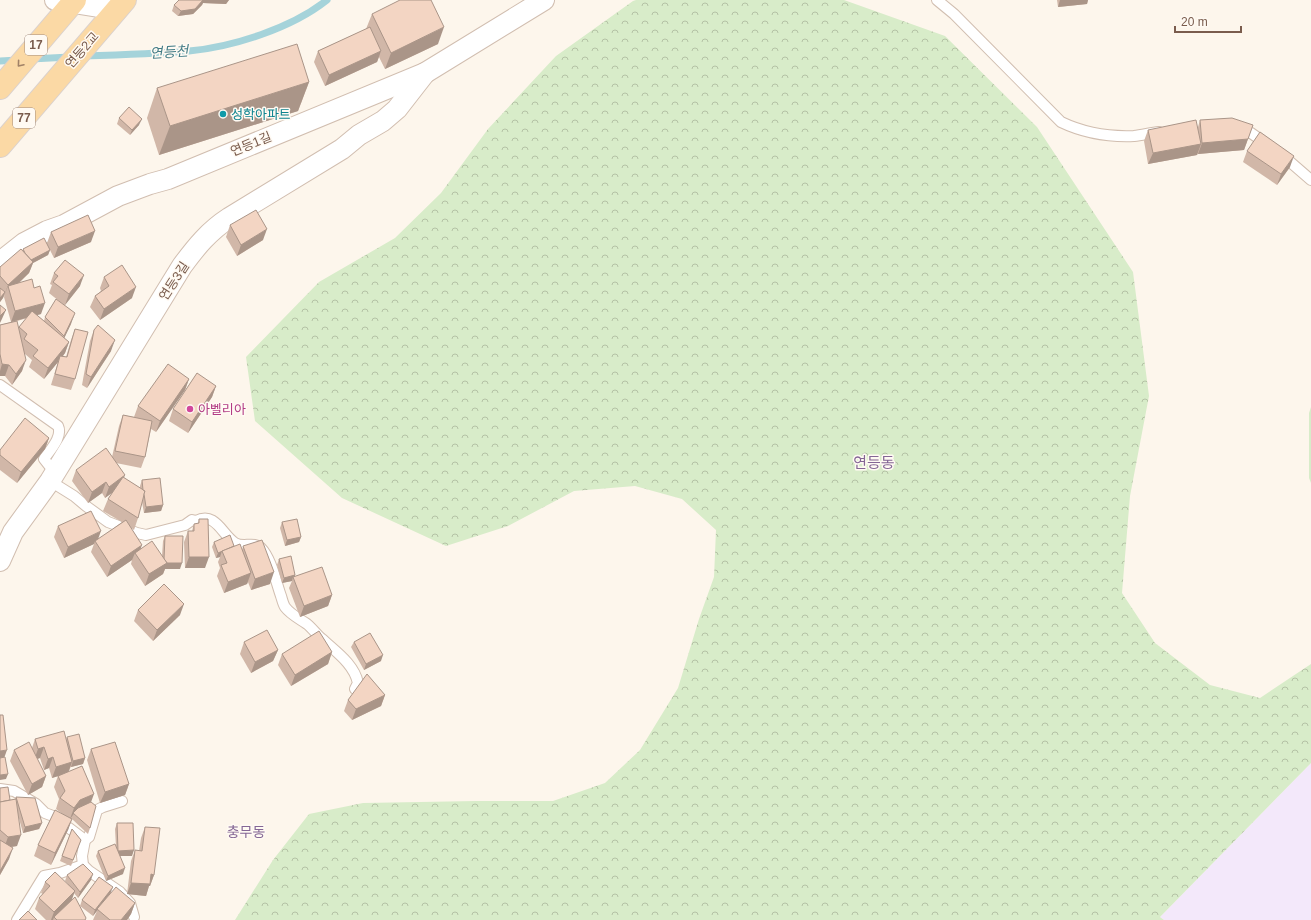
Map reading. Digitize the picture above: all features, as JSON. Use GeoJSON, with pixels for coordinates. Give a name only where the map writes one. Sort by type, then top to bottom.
{"type":"FeatureCollection","features":[{"type":"Feature","properties":{"kind":"main road","name":"17"},"geometry":{"type":"LineString","coordinates":[[0,88],[68,1]]}},
{"type":"Feature","properties":{"kind":"main road","name":"연등2교"},"geometry":{"type":"LineString","coordinates":[[0,146],[121,5]]}},
{"type":"Feature","properties":{"kind":"street","name":"연등1길"},"geometry":{"type":"LineString","coordinates":[[0,262],[30,240],[118,196],[168,179],[425,73],[544,0]]}},
{"type":"Feature","properties":{"kind":"street"},"geometry":{"type":"LineString","coordinates":[[68,1],[121,5]]}},
{"type":"Feature","properties":{"kind":"street","name":"연등3길"},"geometry":{"type":"LineString","coordinates":[[0,561],[13,532],[53,477],[182,266],[205,237],[229,218],[342,149],[382,121],[397,109],[425,73]]}},
{"type":"Feature","properties":{"kind":"lane"},"geometry":{"type":"LineString","coordinates":[[937,0],[954,14],[1061,122],[1072,127],[1102,135],[1134,136],[1172,130]]}},
{"type":"Feature","properties":{"kind":"lane"},"geometry":{"type":"LineString","coordinates":[[1229,126],[1251,133],[1274,149],[1311,180]]}},
{"type":"Feature","properties":{"kind":"lane"},"geometry":{"type":"LineString","coordinates":[[0,385],[58,426],[60,435],[44,459],[53,477],[86,506],[108,522],[137,534],[146,535],[185,525],[192,520],[196,521],[200,519],[207,519],[216,523],[234,543],[239,546],[254,545],[260,548],[270,563],[285,607],[294,616],[316,632],[346,660],[357,677],[358,683],[355,689]]}},
{"type":"Feature","properties":{"kind":"lane"},"geometry":{"type":"LineString","coordinates":[[0,789],[14,791],[36,804],[45,813],[53,816],[85,840]]}},
{"type":"Feature","properties":{"kind":"lane"},"geometry":{"type":"LineString","coordinates":[[122,801],[97,810],[89,837],[85,840],[82,856],[83,865],[89,872],[120,892],[130,903],[134,917]]}},
{"type":"Feature","properties":{"kind":"lane"},"geometry":{"type":"LineString","coordinates":[[17,920],[44,876],[60,873],[83,865]]}},
{"type":"Feature","properties":{"kind":"shaded area"},"geometry":{"type":"Polygon","coordinates":[[[1311,763],[1311,920],[1164,920],[1160,917],[1311,763]]]}},
{"type":"Feature","properties":{"kind":"green space"},"geometry":{"type":"Polygon","coordinates":[[[636,0],[844,0],[945,36],[1037,127],[1133,272],[1149,396],[1130,496],[1122,593],[1155,643],[1210,685],[1260,698],[1311,664],[1311,763],[1160,917],[1164,920],[235,920],[273,860],[309,814],[363,803],[553,801],[605,783],[640,750],[678,688],[699,619],[714,577],[716,530],[682,499],[635,486],[574,491],[508,526],[446,546],[342,498],[255,421],[246,357],[319,282],[395,238],[441,193],[488,129],[556,56],[636,0]]]}},
{"type":"Feature","properties":{"kind":"green space"},"geometry":{"type":"Polygon","coordinates":[[[1311,407],[1311,483],[1309,478],[1309,413],[1311,407]]]}},
{"type":"Feature","properties":{"kind":"building"},"geometry":{"type":"Polygon","coordinates":[[[179,0],[203,0],[195,9],[181,11],[174,5],[179,0]]]}},
{"type":"Feature","properties":{"kind":"building"},"geometry":{"type":"Polygon","coordinates":[[[400,0],[431,0],[444,27],[391,53],[372,14],[400,0]]]}},
{"type":"Feature","properties":{"kind":"building"},"geometry":{"type":"Polygon","coordinates":[[[370,27],[381,51],[329,75],[318,51],[370,27]]]}},
{"type":"Feature","properties":{"kind":"building"},"geometry":{"type":"Polygon","coordinates":[[[297,44],[309,82],[170,126],[157,88],[297,44]]]}},
{"type":"Feature","properties":{"kind":"building"},"geometry":{"type":"Polygon","coordinates":[[[129,107],[142,119],[132,130],[119,118],[129,107]]]}},
{"type":"Feature","properties":{"kind":"building"},"geometry":{"type":"Polygon","coordinates":[[[1232,118],[1253,125],[1248,139],[1202,143],[1200,120],[1232,118]]]}},
{"type":"Feature","properties":{"kind":"building"},"geometry":{"type":"Polygon","coordinates":[[[1196,120],[1201,144],[1153,153],[1148,130],[1196,120]]]}},
{"type":"Feature","properties":{"kind":"building"},"geometry":{"type":"Polygon","coordinates":[[[1260,132],[1294,156],[1281,174],[1247,151],[1260,132]]]}},
{"type":"Feature","properties":{"kind":"building"},"geometry":{"type":"Polygon","coordinates":[[[256,210],[267,229],[241,245],[230,225],[256,210]]]}},
{"type":"Feature","properties":{"kind":"building"},"geometry":{"type":"Polygon","coordinates":[[[88,215],[95,231],[58,247],[51,232],[88,215]]]}},
{"type":"Feature","properties":{"kind":"building"},"geometry":{"type":"Polygon","coordinates":[[[44,238],[50,250],[31,260],[23,249],[44,238]]]}},
{"type":"Feature","properties":{"kind":"building"},"geometry":{"type":"Polygon","coordinates":[[[21,249],[33,262],[8,285],[0,276],[0,267],[21,249]]]}},
{"type":"Feature","properties":{"kind":"building"},"geometry":{"type":"Polygon","coordinates":[[[65,260],[84,275],[69,294],[53,282],[58,276],[54,273],[65,260]]]}},
{"type":"Feature","properties":{"kind":"building"},"geometry":{"type":"Polygon","coordinates":[[[122,265],[136,287],[104,309],[95,296],[109,286],[104,277],[122,265]]]}},
{"type":"Feature","properties":{"kind":"building"},"geometry":{"type":"Polygon","coordinates":[[[32,279],[34,288],[40,286],[45,303],[15,311],[8,286],[32,279]]]}},
{"type":"Feature","properties":{"kind":"building"},"geometry":{"type":"Polygon","coordinates":[[[0,288],[5,292],[0,298],[0,288]]]}},
{"type":"Feature","properties":{"kind":"building"},"geometry":{"type":"Polygon","coordinates":[[[56,299],[75,313],[64,336],[45,317],[56,299]]]}},
{"type":"Feature","properties":{"kind":"building"},"geometry":{"type":"Polygon","coordinates":[[[0,305],[6,310],[0,316],[0,305]]]}},
{"type":"Feature","properties":{"kind":"building"},"geometry":{"type":"Polygon","coordinates":[[[32,311],[69,342],[48,368],[33,356],[38,350],[24,339],[27,334],[19,327],[32,311]]]}},
{"type":"Feature","properties":{"kind":"building"},"geometry":{"type":"Polygon","coordinates":[[[17,321],[26,360],[16,374],[9,365],[2,364],[0,354],[0,325],[17,321]]]}},
{"type":"Feature","properties":{"kind":"building"},"geometry":{"type":"Polygon","coordinates":[[[98,325],[115,340],[91,377],[86,374],[94,330],[98,325]]]}},
{"type":"Feature","properties":{"kind":"building"},"geometry":{"type":"Polygon","coordinates":[[[75,329],[88,332],[75,379],[55,374],[60,356],[67,357],[75,329]]]}},
{"type":"Feature","properties":{"kind":"building"},"geometry":{"type":"Polygon","coordinates":[[[168,364],[189,379],[160,421],[138,406],[168,364]]]}},
{"type":"Feature","properties":{"kind":"building","name":"아벨리아"},"geometry":{"type":"Polygon","coordinates":[[[197,373],[216,386],[192,422],[173,409],[197,373]]]}},
{"type":"Feature","properties":{"kind":"building"},"geometry":{"type":"Polygon","coordinates":[[[123,415],[152,421],[145,457],[115,451],[123,415]]]}},
{"type":"Feature","properties":{"kind":"building"},"geometry":{"type":"Polygon","coordinates":[[[25,418],[49,438],[21,472],[0,455],[0,450],[25,418]]]}},
{"type":"Feature","properties":{"kind":"building"},"geometry":{"type":"Polygon","coordinates":[[[106,448],[125,475],[109,487],[106,482],[92,492],[76,470],[106,448]]]}},
{"type":"Feature","properties":{"kind":"building"},"geometry":{"type":"Polygon","coordinates":[[[123,477],[145,491],[138,518],[108,499],[123,477]]]}},
{"type":"Feature","properties":{"kind":"building"},"geometry":{"type":"Polygon","coordinates":[[[160,478],[163,505],[146,507],[145,491],[143,490],[142,480],[160,478]]]}},
{"type":"Feature","properties":{"kind":"building"},"geometry":{"type":"Polygon","coordinates":[[[91,511],[101,531],[68,547],[58,526],[91,511]]]}},
{"type":"Feature","properties":{"kind":"building"},"geometry":{"type":"Polygon","coordinates":[[[199,519],[208,519],[209,557],[189,557],[188,531],[194,531],[194,524],[199,523],[199,519]]]}},
{"type":"Feature","properties":{"kind":"building"},"geometry":{"type":"Polygon","coordinates":[[[297,519],[301,537],[287,540],[282,522],[297,519]]]}},
{"type":"Feature","properties":{"kind":"building"},"geometry":{"type":"Polygon","coordinates":[[[126,520],[142,545],[111,566],[95,541],[126,520]]]}},
{"type":"Feature","properties":{"kind":"building"},"geometry":{"type":"Polygon","coordinates":[[[230,535],[234,546],[218,553],[214,542],[230,535]]]}},
{"type":"Feature","properties":{"kind":"building"},"geometry":{"type":"Polygon","coordinates":[[[165,536],[183,536],[182,563],[167,563],[164,559],[165,536]]]}},
{"type":"Feature","properties":{"kind":"building"},"geometry":{"type":"Polygon","coordinates":[[[262,540],[274,572],[255,579],[243,546],[262,540]]]}},
{"type":"Feature","properties":{"kind":"building"},"geometry":{"type":"Polygon","coordinates":[[[152,541],[167,563],[149,574],[135,553],[152,541]]]}},
{"type":"Feature","properties":{"kind":"building"},"geometry":{"type":"Polygon","coordinates":[[[240,544],[251,573],[228,582],[221,565],[227,563],[222,551],[240,544]]]}},
{"type":"Feature","properties":{"kind":"building"},"geometry":{"type":"Polygon","coordinates":[[[291,556],[295,575],[284,578],[279,559],[291,556]]]}},
{"type":"Feature","properties":{"kind":"building"},"geometry":{"type":"Polygon","coordinates":[[[322,567],[332,595],[304,606],[293,577],[322,567]]]}},
{"type":"Feature","properties":{"kind":"building"},"geometry":{"type":"Polygon","coordinates":[[[164,584],[184,604],[157,630],[138,610],[164,584]]]}},
{"type":"Feature","properties":{"kind":"building"},"geometry":{"type":"Polygon","coordinates":[[[267,630],[278,650],[255,662],[244,642],[267,630]]]}},
{"type":"Feature","properties":{"kind":"building"},"geometry":{"type":"Polygon","coordinates":[[[319,631],[332,652],[295,675],[282,654],[319,631]]]}},
{"type":"Feature","properties":{"kind":"building"},"geometry":{"type":"Polygon","coordinates":[[[370,633],[383,655],[366,664],[354,642],[370,633]]]}},
{"type":"Feature","properties":{"kind":"building"},"geometry":{"type":"Polygon","coordinates":[[[367,674],[385,695],[356,709],[348,700],[367,674]]]}},
{"type":"Feature","properties":{"kind":"building"},"geometry":{"type":"Polygon","coordinates":[[[0,715],[3,715],[7,750],[0,751],[0,715]]]}},
{"type":"Feature","properties":{"kind":"building"},"geometry":{"type":"Polygon","coordinates":[[[64,731],[72,762],[56,767],[53,757],[48,759],[44,747],[38,749],[35,739],[64,731]]]}},
{"type":"Feature","properties":{"kind":"building"},"geometry":{"type":"Polygon","coordinates":[[[79,734],[85,758],[73,761],[67,737],[79,734]]]}},
{"type":"Feature","properties":{"kind":"building"},"geometry":{"type":"Polygon","coordinates":[[[29,742],[46,776],[32,784],[14,750],[29,742]]]}},
{"type":"Feature","properties":{"kind":"building"},"geometry":{"type":"Polygon","coordinates":[[[115,742],[129,784],[105,792],[91,749],[115,742]]]}},
{"type":"Feature","properties":{"kind":"building"},"geometry":{"type":"Polygon","coordinates":[[[5,757],[8,774],[0,775],[0,758],[5,757]]]}},
{"type":"Feature","properties":{"kind":"building"},"geometry":{"type":"Polygon","coordinates":[[[82,766],[94,794],[80,800],[74,808],[60,798],[65,791],[58,776],[82,766]]]}},
{"type":"Feature","properties":{"kind":"building"},"geometry":{"type":"Polygon","coordinates":[[[8,787],[10,800],[0,802],[0,788],[8,787]]]}},
{"type":"Feature","properties":{"kind":"building"},"geometry":{"type":"Polygon","coordinates":[[[16,797],[35,798],[42,823],[25,827],[16,797]]]}},
{"type":"Feature","properties":{"kind":"building"},"geometry":{"type":"Polygon","coordinates":[[[16,799],[21,835],[8,837],[0,830],[0,802],[16,799]]]}},
{"type":"Feature","properties":{"kind":"building"},"geometry":{"type":"Polygon","coordinates":[[[91,802],[96,806],[90,828],[73,813],[78,808],[91,802]]]}},
{"type":"Feature","properties":{"kind":"building"},"geometry":{"type":"Polygon","coordinates":[[[55,810],[72,819],[55,853],[38,845],[55,810]]]}},
{"type":"Feature","properties":{"kind":"building"},"geometry":{"type":"Polygon","coordinates":[[[117,823],[133,823],[134,850],[118,851],[117,823]]]}},
{"type":"Feature","properties":{"kind":"building"},"geometry":{"type":"Polygon","coordinates":[[[145,827],[160,828],[154,875],[151,874],[150,884],[131,883],[135,850],[142,851],[145,827]]]}},
{"type":"Feature","properties":{"kind":"building"},"geometry":{"type":"Polygon","coordinates":[[[72,829],[81,840],[73,860],[62,856],[72,829]]]}},
{"type":"Feature","properties":{"kind":"building"},"geometry":{"type":"Polygon","coordinates":[[[0,840],[13,848],[0,871],[0,840]]]}},
{"type":"Feature","properties":{"kind":"building"},"geometry":{"type":"Polygon","coordinates":[[[115,844],[125,868],[108,876],[98,851],[115,844]]]}},
{"type":"Feature","properties":{"kind":"building"},"geometry":{"type":"Polygon","coordinates":[[[83,864],[93,874],[80,892],[67,875],[83,864]]]}},
{"type":"Feature","properties":{"kind":"building"},"geometry":{"type":"Polygon","coordinates":[[[55,872],[75,891],[54,912],[39,898],[50,886],[45,882],[55,872]]]}},
{"type":"Feature","properties":{"kind":"building"},"geometry":{"type":"Polygon","coordinates":[[[99,877],[113,887],[95,910],[82,900],[99,877]]]}},
{"type":"Feature","properties":{"kind":"building"},"geometry":{"type":"Polygon","coordinates":[[[116,887],[135,903],[121,920],[110,920],[97,909],[116,887]]]}},
{"type":"Feature","properties":{"kind":"building"},"geometry":{"type":"Polygon","coordinates":[[[75,897],[86,918],[85,920],[57,920],[54,917],[75,897]]]}},
{"type":"Feature","properties":{"kind":"building"},"geometry":{"type":"Polygon","coordinates":[[[28,911],[37,920],[19,920],[28,911]]]}},
{"type":"Feature","properties":{"kind":"waterway","name":"연등천"},"geometry":{"type":"LineString","coordinates":[[82,56],[189,51],[224,45],[280,27],[313,10],[327,0]]}},
{"type":"Feature","properties":{"kind":"waterway","name":"연등천"},"geometry":{"type":"LineString","coordinates":[[31,59],[70,57]]}},
{"type":"Feature","properties":{"kind":"waterway","name":"연등천"},"geometry":{"type":"LineString","coordinates":[[0,61],[18,60]]}},
{"type":"Feature","properties":{"kind":"place","name":"성학아파트"},"geometry":{"type":"Point","coordinates":[223,114]}},
{"type":"Feature","properties":{"kind":"place","name":"아벨리아"},"geometry":{"type":"Point","coordinates":[190,409]}},
{"type":"Feature","properties":{"kind":"district","name":"연등동"},"geometry":{"type":"Point","coordinates":[874,462]}},
{"type":"Feature","properties":{"kind":"district","name":"충무동"},"geometry":{"type":"Point","coordinates":[246,832]}}]}
